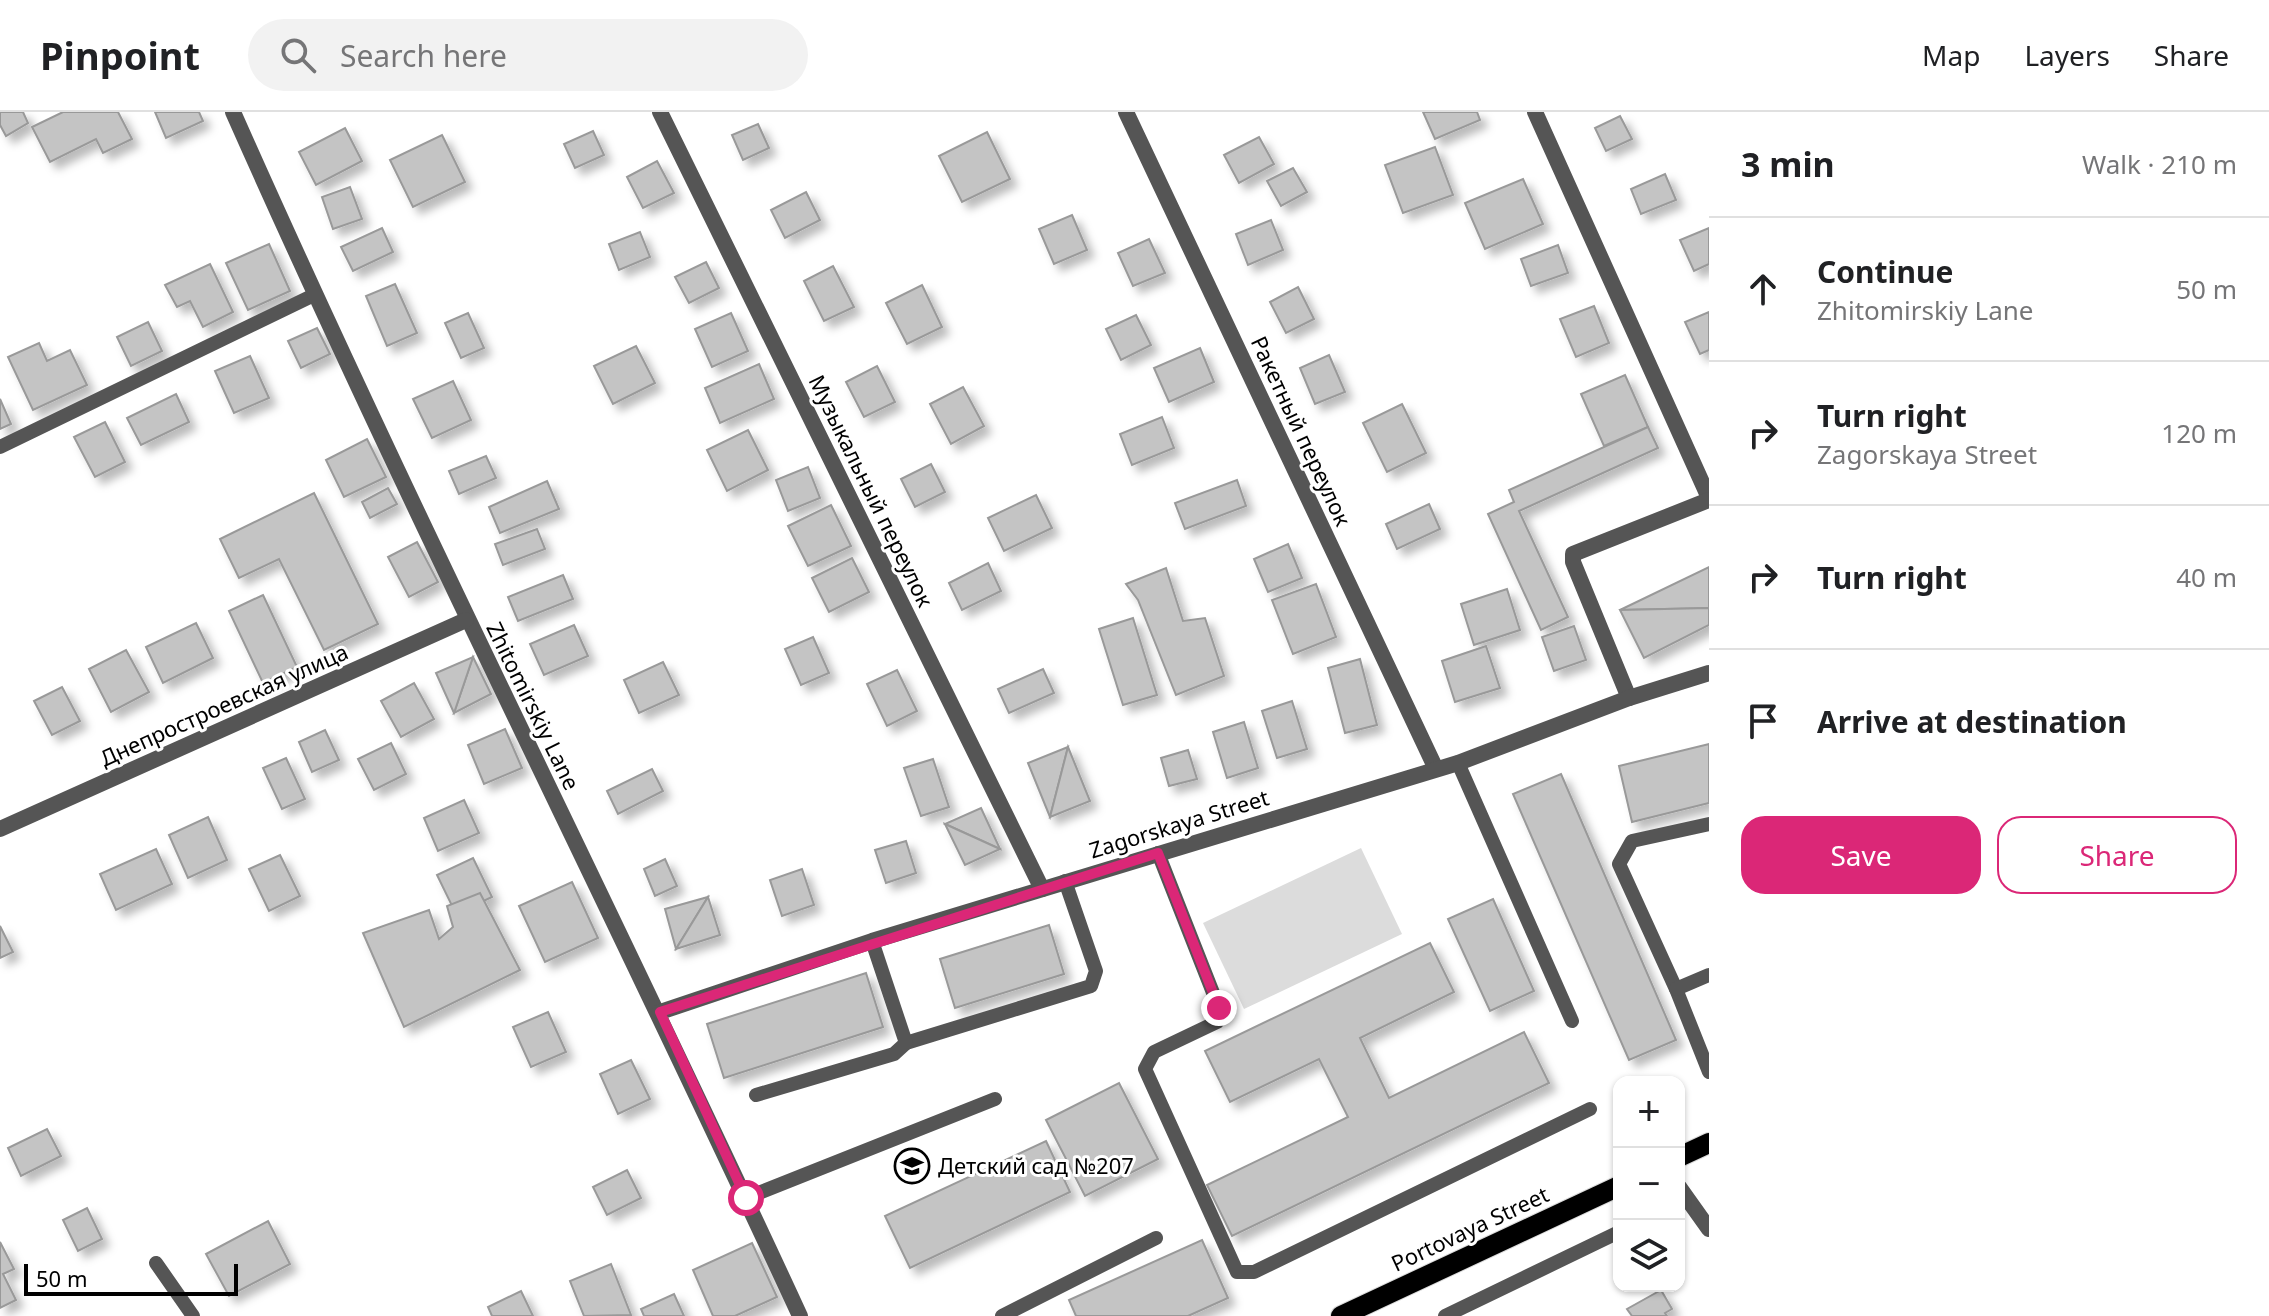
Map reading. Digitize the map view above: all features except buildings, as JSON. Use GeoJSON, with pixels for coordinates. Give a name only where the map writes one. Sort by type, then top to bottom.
{"type":"FeatureCollection","features":[{"type":"Feature","properties":{"kind":"main road"},"geometry":{"type":"LineString","coordinates":[[1685,1154],[1709,1143]]}},
{"type":"Feature","properties":{"kind":"main road","name":"Portovaya Street"},"geometry":{"type":"LineString","coordinates":[[1341,1316],[1613,1189]]}},
{"type":"Feature","properties":{"kind":"street","name":"Zhitomirskiy Lane"},"geometry":{"type":"LineString","coordinates":[[233,112],[314,295],[466,620],[660,1012],[800,1316]]}},
{"type":"Feature","properties":{"kind":"street","name":"Музыкальный переулок"},"geometry":{"type":"LineString","coordinates":[[660,112],[1042,889]]}},
{"type":"Feature","properties":{"kind":"street","name":"Ракетный переулок"},"geometry":{"type":"LineString","coordinates":[[1126,112],[1436,769]]}},
{"type":"Feature","properties":{"kind":"street"},"geometry":{"type":"LineString","coordinates":[[1535,112],[1709,499],[1573,554],[1573,562],[1629,698]]}},
{"type":"Feature","properties":{"kind":"street","name":"Днепростроевская улица"},"geometry":{"type":"LineString","coordinates":[[0,829],[466,620]]}},
{"type":"Feature","properties":{"kind":"street","name":"Zagorskaya Street"},"geometry":{"type":"LineString","coordinates":[[660,1012],[872,941],[1458,763],[1629,698],[1709,673]]}},
{"type":"Feature","properties":{"kind":"street"},"geometry":{"type":"LineString","coordinates":[[1685,1200],[1709,1229]]}},
{"type":"Feature","properties":{"kind":"lane"},"geometry":{"type":"LineString","coordinates":[[0,447],[314,295]]}},
{"type":"Feature","properties":{"kind":"lane"},"geometry":{"type":"LineString","coordinates":[[1458,763],[1572,1021]]}},
{"type":"Feature","properties":{"kind":"lane"},"geometry":{"type":"LineString","coordinates":[[1709,824],[1632,841],[1619,864],[1676,989],[1709,1072]]}},
{"type":"Feature","properties":{"kind":"lane"},"geometry":{"type":"LineString","coordinates":[[1158,853],[1219,1008],[1217,1022],[1154,1052],[1145,1069],[1237,1272],[1254,1272],[1590,1109]]}},
{"type":"Feature","properties":{"kind":"lane"},"geometry":{"type":"LineString","coordinates":[[756,1095],[894,1054],[906,1043],[1091,986],[1096,971],[1065,881]]}},
{"type":"Feature","properties":{"kind":"lane"},"geometry":{"type":"LineString","coordinates":[[872,941],[906,1043]]}},
{"type":"Feature","properties":{"kind":"lane"},"geometry":{"type":"LineString","coordinates":[[1676,989],[1709,975]]}},
{"type":"Feature","properties":{"kind":"lane"},"geometry":{"type":"LineString","coordinates":[[746,1198],[995,1099]]}},
{"type":"Feature","properties":{"kind":"lane"},"geometry":{"type":"LineString","coordinates":[[1445,1316],[1613,1235]]}},
{"type":"Feature","properties":{"kind":"lane"},"geometry":{"type":"LineString","coordinates":[[1002,1316],[1026,1311],[1156,1238]]}},
{"type":"Feature","properties":{"kind":"lane"},"geometry":{"type":"LineString","coordinates":[[156,1263],[193,1316]]}},
{"type":"Feature","properties":{"kind":"shaded area"},"geometry":{"type":"Polygon","coordinates":[[[1361,848],[1402,934],[1244,1009],[1203,923],[1361,848]]]}},
{"type":"Feature","properties":{"kind":"place","name":"Детский сад №207"},"geometry":{"type":"Point","coordinates":[912,1166]}},
{"type":"Feature","properties":{"kind":"route"},"geometry":{"type":"LineString","coordinates":[[746,1198],[660,1012],[872,941],[1158,853],[1219,1008]]}}]}
